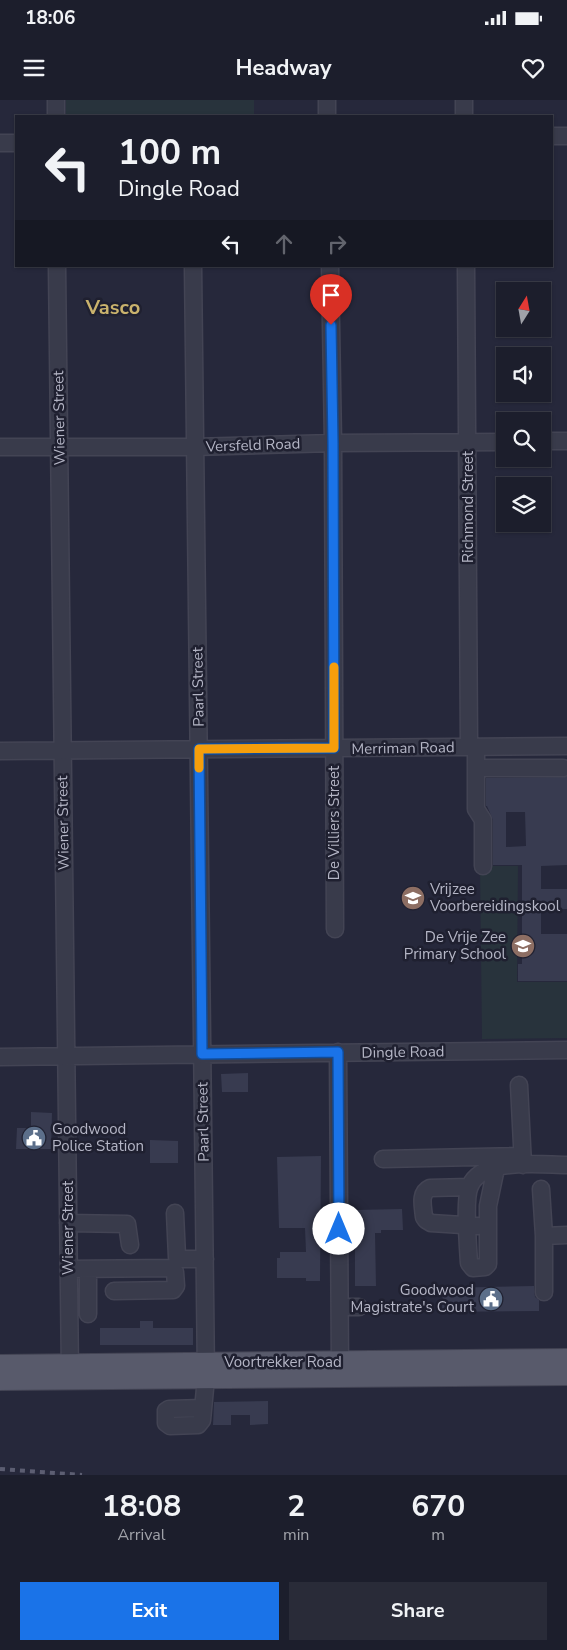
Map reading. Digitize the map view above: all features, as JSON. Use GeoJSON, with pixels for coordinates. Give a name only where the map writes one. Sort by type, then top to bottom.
{"type":"FeatureCollection","features":[{"type":"Feature","properties":{"kind":"main road","name":"Voortrekker Road"},"geometry":{"type":"LineString","coordinates":[[0,1365],[70,1372]]}},
{"type":"Feature","properties":{"kind":"main road","name":"Voortrekker Road"},"geometry":{"type":"LineString","coordinates":[[0,1380],[70,1372],[563,1367]]}},
{"type":"Feature","properties":{"kind":"street"},"geometry":{"type":"LineString","coordinates":[[56,100],[56,115]]}},
{"type":"Feature","properties":{"kind":"street"},"geometry":{"type":"LineString","coordinates":[[327,100],[328,115]]}},
{"type":"Feature","properties":{"kind":"street"},"geometry":{"type":"LineString","coordinates":[[464,100],[464,115]]}},
{"type":"Feature","properties":{"kind":"street"},"geometry":{"type":"LineString","coordinates":[[553,136],[567,136]]}},
{"type":"Feature","properties":{"kind":"street"},"geometry":{"type":"LineString","coordinates":[[0,143],[15,143]]}},
{"type":"Feature","properties":{"kind":"street","name":"Wiener Street"},"geometry":{"type":"LineString","coordinates":[[57,267],[70,1372]]}},
{"type":"Feature","properties":{"kind":"street","name":"Paarl Street"},"geometry":{"type":"LineString","coordinates":[[193,267],[206,1370],[203,1408]]}},
{"type":"Feature","properties":{"kind":"street","name":"De Villiers Street"},"geometry":{"type":"LineString","coordinates":[[330,267],[333,443],[335,929]]}},
{"type":"Feature","properties":{"kind":"street","name":"Richmond Street"},"geometry":{"type":"LineString","coordinates":[[466,267],[467,442],[473,747],[476,768],[476,809],[483,820],[483,866]]}},
{"type":"Feature","properties":{"kind":"street"},"geometry":{"type":"LineString","coordinates":[[551,441],[567,441]]}},
{"type":"Feature","properties":{"kind":"street","name":"Versfeld Road"},"geometry":{"type":"LineString","coordinates":[[0,447],[194,447],[333,443],[496,442]]}},
{"type":"Feature","properties":{"kind":"street","name":"Merriman Road"},"geometry":{"type":"LineString","coordinates":[[0,752],[567,746]]}},
{"type":"Feature","properties":{"kind":"street"},"geometry":{"type":"LineString","coordinates":[[476,768],[563,768]]}},
{"type":"Feature","properties":{"kind":"street","name":"Dingle Road"},"geometry":{"type":"LineString","coordinates":[[0,1057],[567,1050]]}},
{"type":"Feature","properties":{"kind":"street"},"geometry":{"type":"LineString","coordinates":[[338,1052],[340,1369]]}},
{"type":"Feature","properties":{"kind":"street"},"geometry":{"type":"LineString","coordinates":[[519,1085],[523,1160]]}},
{"type":"Feature","properties":{"kind":"street"},"geometry":{"type":"LineString","coordinates":[[383,1159],[523,1160],[567,1165]]}},
{"type":"Feature","properties":{"kind":"street"},"geometry":{"type":"LineString","coordinates":[[496,1168],[489,1200],[488,1264],[485,1267],[475,1268],[471,1267],[469,1263],[468,1225],[468,1192],[473,1180],[482,1173],[496,1168],[523,1160]]}},
{"type":"Feature","properties":{"kind":"street"},"geometry":{"type":"LineString","coordinates":[[488,1226],[428,1222],[424,1217],[423,1194],[430,1188],[478,1194],[489,1200]]}},
{"type":"Feature","properties":{"kind":"street"},"geometry":{"type":"LineString","coordinates":[[541,1189],[544,1236],[544,1292]]}},
{"type":"Feature","properties":{"kind":"street"},"geometry":{"type":"LineString","coordinates":[[175,1213],[177,1257],[180,1259],[205,1258]]}},
{"type":"Feature","properties":{"kind":"street"},"geometry":{"type":"LineString","coordinates":[[68,1224],[126,1224],[128,1226],[130,1245]]}},
{"type":"Feature","properties":{"kind":"street"},"geometry":{"type":"LineString","coordinates":[[544,1236],[567,1235]]}},
{"type":"Feature","properties":{"kind":"street"},"geometry":{"type":"LineString","coordinates":[[69,1269],[171,1268],[175,1272],[176,1286],[172,1290],[114,1290]]}},
{"type":"Feature","properties":{"kind":"street"},"geometry":{"type":"LineString","coordinates":[[88,1269],[88,1314]]}},
{"type":"Feature","properties":{"kind":"street"},"geometry":{"type":"LineString","coordinates":[[340,1307],[358,1307]]}},
{"type":"Feature","properties":{"kind":"shaded area"},"geometry":{"type":"Polygon","coordinates":[[[66,100],[254,100],[254,115],[66,115],[66,100]]]}},
{"type":"Feature","properties":{"kind":"shaded area"},"geometry":{"type":"Polygon","coordinates":[[[480,866],[518,866],[517,982],[567,982],[567,1038],[482,1039],[480,866]]]}},
{"type":"Feature","properties":{"kind":"building"},"geometry":{"type":"Polygon","coordinates":[[[567,777],[567,865],[541,866],[541,889],[567,889],[567,909],[541,910],[541,934],[567,934],[567,981],[518,981],[518,964],[522,964],[522,865],[493,865],[493,820],[486,806],[486,778],[567,777]],[[506,812],[506,847],[526,846],[525,812],[506,812]]]}},
{"type":"Feature","properties":{"kind":"building"},"geometry":{"type":"Polygon","coordinates":[[[248,1073],[248,1092],[222,1092],[221,1074],[248,1073]]]}},
{"type":"Feature","properties":{"kind":"building","name":"Goodwood Police Station"},"geometry":{"type":"Polygon","coordinates":[[[31,1112],[52,1113],[51,1149],[16,1149],[17,1128],[31,1128],[31,1112]]]}},
{"type":"Feature","properties":{"kind":"building"},"geometry":{"type":"Polygon","coordinates":[[[150,1140],[178,1141],[178,1163],[150,1163],[150,1140]]]}},
{"type":"Feature","properties":{"kind":"building"},"geometry":{"type":"Polygon","coordinates":[[[321,1156],[320,1281],[306,1281],[306,1278],[277,1278],[277,1258],[280,1258],[280,1252],[306,1252],[305,1228],[279,1228],[277,1157],[321,1156]]]}},
{"type":"Feature","properties":{"kind":"building"},"geometry":{"type":"Polygon","coordinates":[[[402,1209],[403,1230],[381,1230],[381,1233],[375,1233],[376,1286],[355,1286],[355,1210],[402,1209]]]}},
{"type":"Feature","properties":{"kind":"building","name":"Goodwood Magistrate's Court"},"geometry":{"type":"Polygon","coordinates":[[[534,1286],[535,1297],[539,1300],[539,1311],[442,1312],[443,1288],[534,1286]]]}},
{"type":"Feature","properties":{"kind":"building"},"geometry":{"type":"Polygon","coordinates":[[[140,1321],[153,1321],[153,1328],[193,1328],[193,1345],[100,1345],[100,1328],[140,1328],[140,1321]]]}},
{"type":"Feature","properties":{"kind":"building"},"geometry":{"type":"Polygon","coordinates":[[[268,1401],[268,1424],[250,1425],[250,1415],[231,1415],[231,1425],[213,1425],[214,1402],[268,1401]]]}},
{"type":"Feature","properties":{"kind":"railway"},"geometry":{"type":"LineString","coordinates":[[0,1469],[82,1475]]}},
{"type":"Feature","properties":{"kind":"slow traffic"},"geometry":{"type":"LineString","coordinates":[[199,768],[199,749],[334,748],[334,667]]}},
{"type":"Feature","properties":{"kind":"place","name":"Vrijzee Voorbereidingskool"},"geometry":{"type":"Point","coordinates":[413,898]}},
{"type":"Feature","properties":{"kind":"place","name":"De Vrije Zee Primary School"},"geometry":{"type":"Point","coordinates":[523,946]}},
{"type":"Feature","properties":{"kind":"place","name":"Goodwood Police Station"},"geometry":{"type":"Point","coordinates":[34,1138]}},
{"type":"Feature","properties":{"kind":"place","name":"Goodwood Magistrate's Court"},"geometry":{"type":"Point","coordinates":[491,1299]}},
{"type":"Feature","properties":{"kind":"district","name":"Vasco"},"geometry":{"type":"Point","coordinates":[113,307]}},
{"type":"Feature","properties":{"kind":"route"},"geometry":{"type":"LineString","coordinates":[[331,325],[334,748],[199,749],[202,1054],[338,1052],[339,1229]]}}]}
